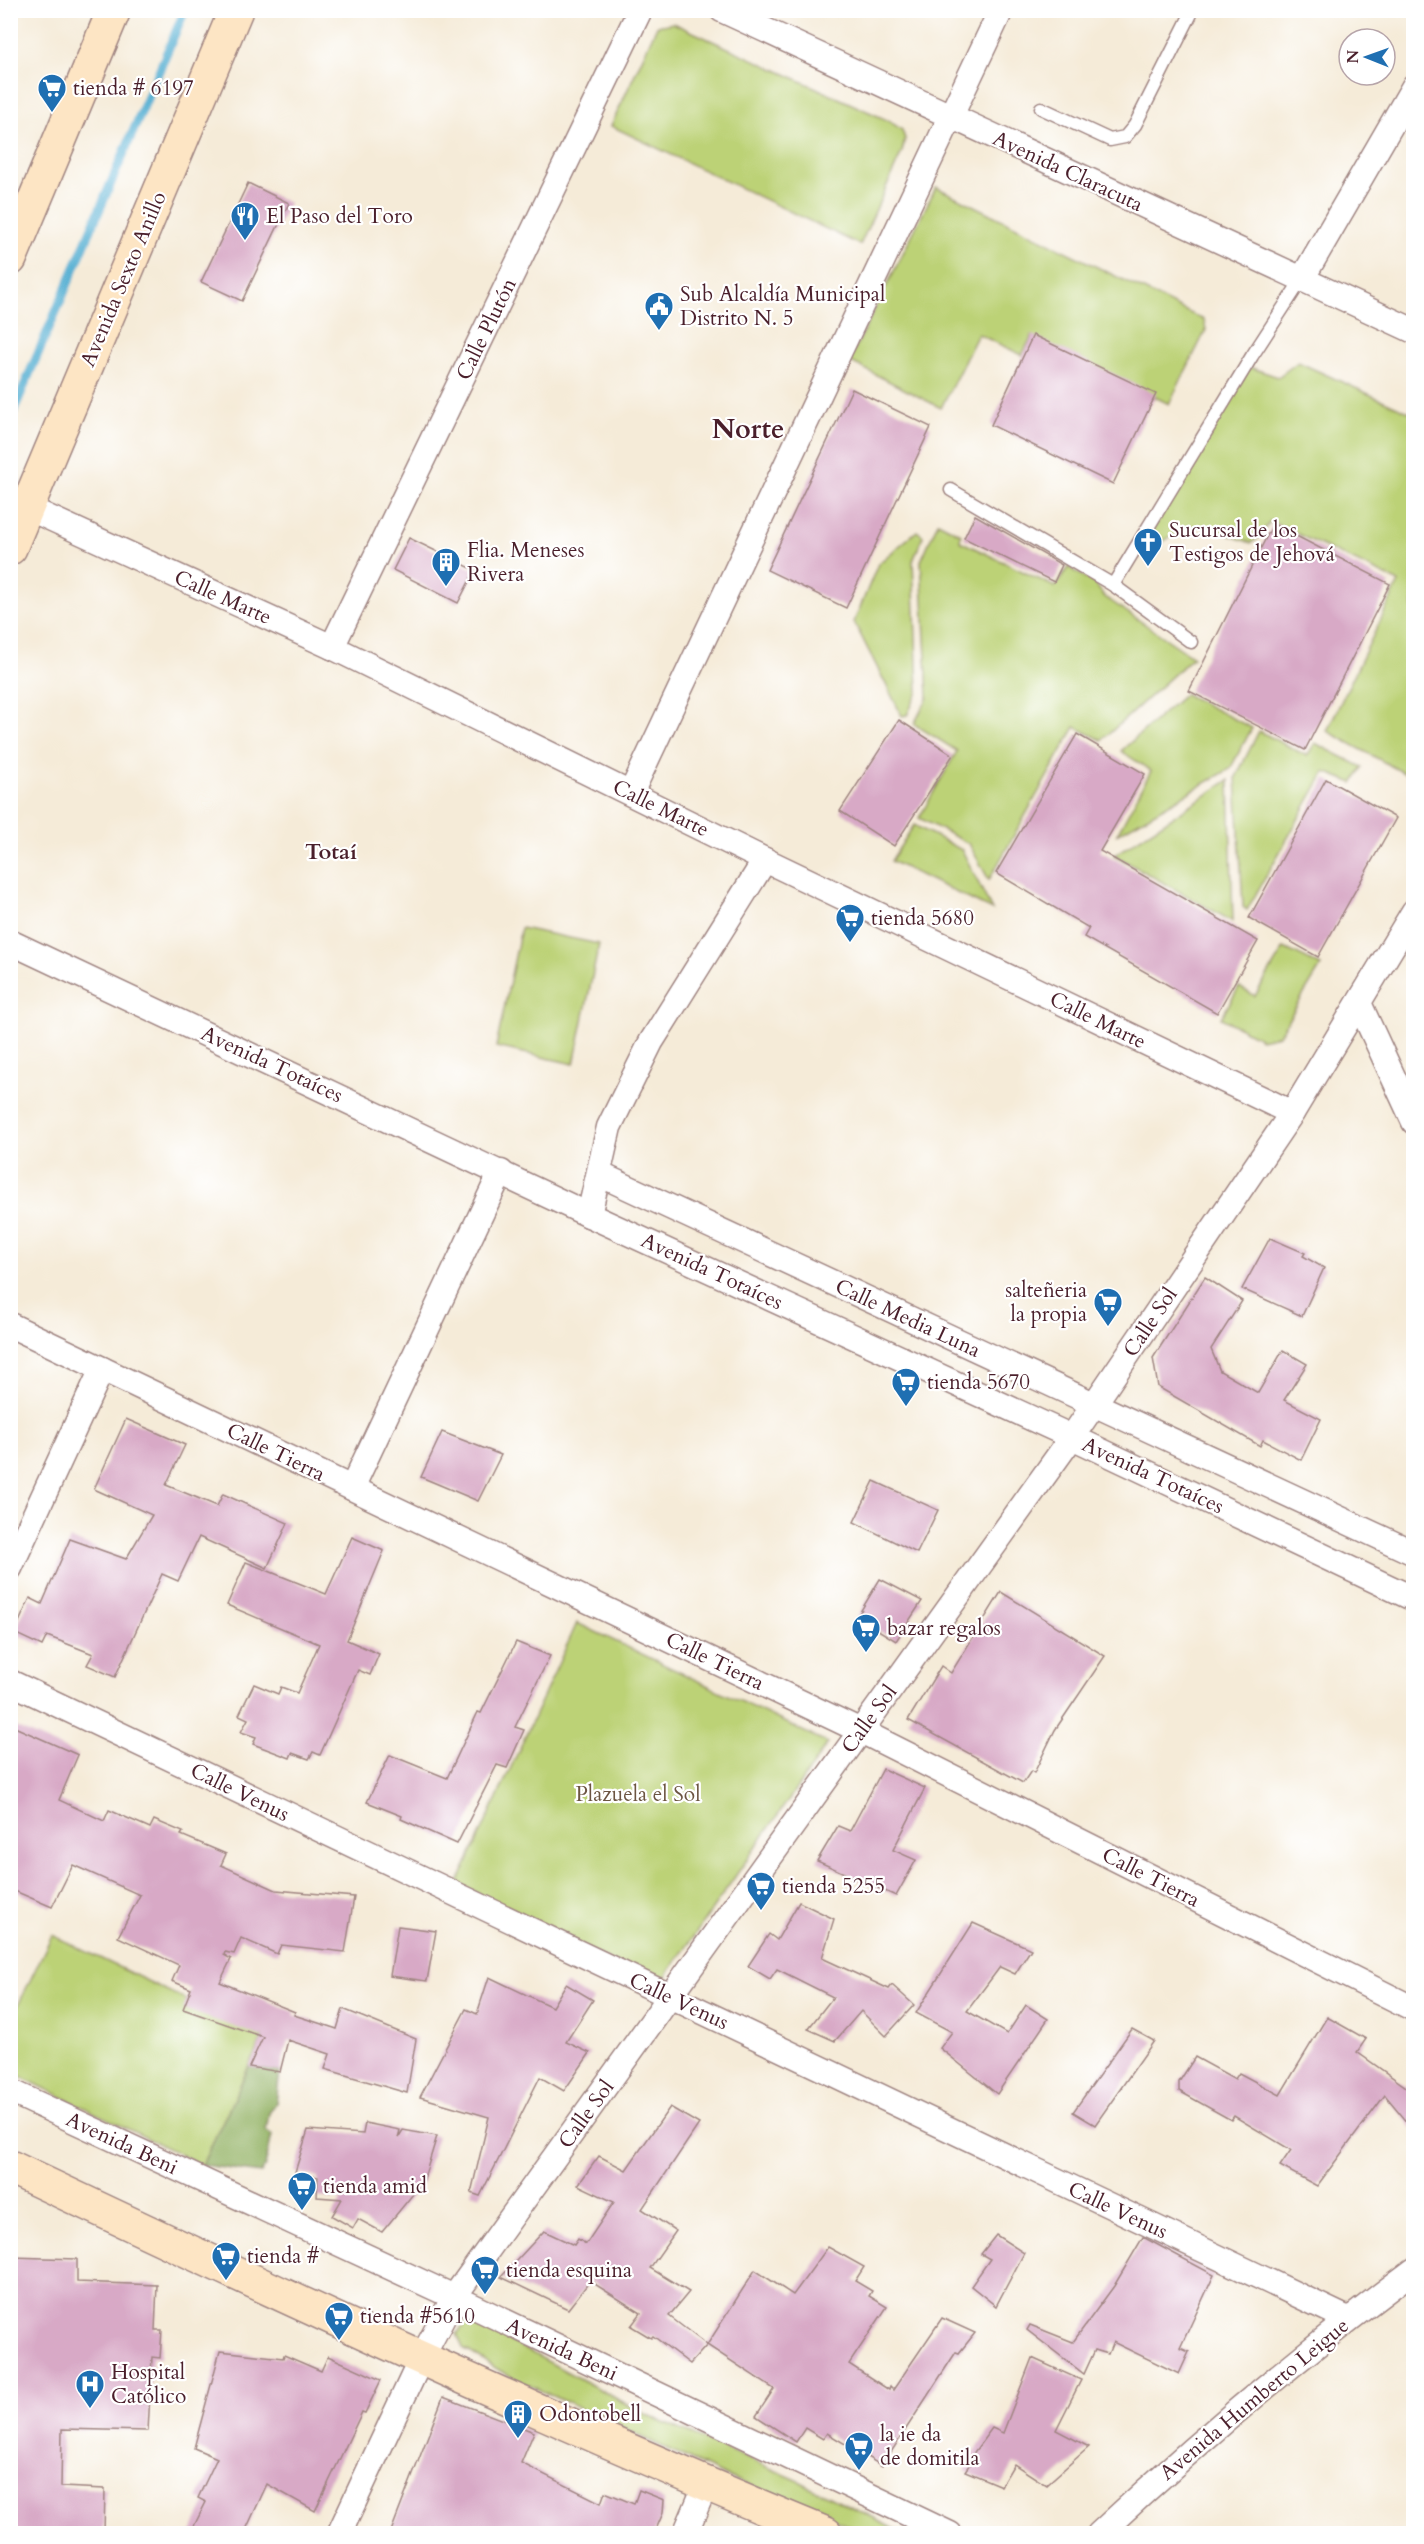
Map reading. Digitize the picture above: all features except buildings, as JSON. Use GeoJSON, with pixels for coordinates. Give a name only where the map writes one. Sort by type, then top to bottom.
{"type":"FeatureCollection","features":[{"type":"Feature","properties":{"kind":"street"},"geometry":{"type":"LineString","coordinates":[[10,259],[114,10]]}},
{"type":"Feature","properties":{"kind":"street","name":"Avenida Sexto Anillo"},"geometry":{"type":"LineString","coordinates":[[10,548],[236,10]]}},
{"type":"Feature","properties":{"kind":"street","name":"Calle Plutón"},"geometry":{"type":"LineString","coordinates":[[332,647],[640,10]]}},
{"type":"Feature","properties":{"kind":"street","name":"Avenida Claracuta"},"geometry":{"type":"LineString","coordinates":[[722,10],[1413,331]]}},
{"type":"Feature","properties":{"kind":"street"},"geometry":{"type":"LineString","coordinates":[[631,793],[1001,10]]}},
{"type":"Feature","properties":{"kind":"street"},"geometry":{"type":"LineString","coordinates":[[1302,279],[1413,86]]}},
{"type":"Feature","properties":{"kind":"street","name":"Calle Marte"},"geometry":{"type":"LineString","coordinates":[[28,508],[332,647],[765,860],[1292,1113]]}},
{"type":"Feature","properties":{"kind":"street"},"geometry":{"type":"LineString","coordinates":[[589,1215],[609,1127],[651,1042],[765,860]]}},
{"type":"Feature","properties":{"kind":"street","name":"Calle Sol"},"geometry":{"type":"LineString","coordinates":[[339,2534],[421,2359],[454,2297],[1072,1437],[1292,1113],[1413,911]]}},
{"type":"Feature","properties":{"kind":"street","name":"Avenida Totaíces"},"geometry":{"type":"LineString","coordinates":[[10,942],[589,1215],[1072,1437],[1413,1599]]}},
{"type":"Feature","properties":{"kind":"street"},"geometry":{"type":"LineString","coordinates":[[1359,1003],[1413,1122]]}},
{"type":"Feature","properties":{"kind":"street"},"geometry":{"type":"LineString","coordinates":[[351,1488],[501,1172]]}},
{"type":"Feature","properties":{"kind":"street","name":"Calle Media Luna"},"geometry":{"type":"LineString","coordinates":[[599,1174],[1413,1553]]}},
{"type":"Feature","properties":{"kind":"street","name":"Calle Tierra"},"geometry":{"type":"LineString","coordinates":[[10,1325],[861,1731],[1413,2009]]}},
{"type":"Feature","properties":{"kind":"street"},"geometry":{"type":"LineString","coordinates":[[10,1568],[102,1369]]}},
{"type":"Feature","properties":{"kind":"street","name":"Calle Venus"},"geometry":{"type":"LineString","coordinates":[[10,1682],[1348,2319]]}},
{"type":"Feature","properties":{"kind":"street","name":"Avenida Beni"},"geometry":{"type":"LineString","coordinates":[[10,2091],[454,2297],[950,2534]]}},
{"type":"Feature","properties":{"kind":"street"},"geometry":{"type":"LineString","coordinates":[[13,2167],[421,2359],[826,2534]]}},
{"type":"Feature","properties":{"kind":"street","name":"Avenida Humberto Leigue"},"geometry":{"type":"LineString","coordinates":[[1099,2534],[1167,2470],[1348,2319],[1413,2270]]}},
{"type":"Feature","properties":{"kind":"street"},"geometry":{"type":"LineString","coordinates":[[685,2534],[706,2484]]}},
{"type":"Feature","properties":{"kind":"lane"},"geometry":{"type":"LineString","coordinates":[[1041,108],[1110,140],[1125,137],[1135,124],[1193,10]]}},
{"type":"Feature","properties":{"kind":"lane"},"geometry":{"type":"LineString","coordinates":[[1113,585],[1246,366],[1302,279]]}},
{"type":"Feature","properties":{"kind":"lane"},"geometry":{"type":"LineString","coordinates":[[951,490],[1113,585],[1191,642]]}},
{"type":"Feature","properties":{"kind":"green space"},"geometry":{"type":"Polygon","coordinates":[[[673,23],[889,121],[902,130],[905,139],[902,152],[860,245],[611,126],[657,26],[673,23]]]}},
{"type":"Feature","properties":{"kind":"green space"},"geometry":{"type":"Polygon","coordinates":[[[936,187],[1204,320],[1206,330],[1169,404],[1032,336],[1022,355],[978,334],[941,408],[849,361],[936,187]]]}},
{"type":"Feature","properties":{"kind":"green space"},"geometry":{"type":"Polygon","coordinates":[[[1298,362],[1413,414],[1413,778],[1327,731],[1399,582],[1270,521],[1259,538],[1251,543],[1204,526],[1189,526],[1136,557],[1249,367],[1278,377],[1298,362]]]}},
{"type":"Feature","properties":{"kind":"green space"},"geometry":{"type":"Polygon","coordinates":[[[938,522],[961,534],[960,541],[1055,587],[1069,567],[1095,584],[1105,597],[1193,657],[1102,740],[1075,727],[989,880],[969,844],[919,818],[957,751],[914,724],[928,697],[921,561],[938,522]]]}},
{"type":"Feature","properties":{"kind":"green space"},"geometry":{"type":"Polygon","coordinates":[[[917,531],[923,536],[913,561],[918,692],[907,715],[902,716],[854,622],[878,564],[917,531]]]}},
{"type":"Feature","properties":{"kind":"green space"},"geometry":{"type":"Polygon","coordinates":[[[1185,694],[1252,728],[1230,769],[1117,834],[1151,771],[1121,751],[1185,694]]]}},
{"type":"Feature","properties":{"kind":"green space"},"geometry":{"type":"Polygon","coordinates":[[[1259,731],[1307,756],[1315,743],[1362,767],[1353,783],[1325,772],[1247,910],[1243,907],[1236,777],[1259,731]]]}},
{"type":"Feature","properties":{"kind":"green space"},"geometry":{"type":"Polygon","coordinates":[[[1229,780],[1233,922],[1114,855],[1229,780]]]}},
{"type":"Feature","properties":{"kind":"green space"},"geometry":{"type":"Polygon","coordinates":[[[914,825],[962,850],[992,910],[891,861],[914,825]]]}},
{"type":"Feature","properties":{"kind":"green space"},"geometry":{"type":"Polygon","coordinates":[[[521,928],[599,944],[574,1064],[496,1047],[521,928]]]}},
{"type":"Feature","properties":{"kind":"green space"},"geometry":{"type":"Polygon","coordinates":[[[1284,948],[1321,966],[1279,1035],[1261,1039],[1221,1018],[1239,987],[1255,996],[1284,948]]]}},
{"type":"Feature","properties":{"kind":"green space","name":"Plazuela el Sol"},"geometry":{"type":"Polygon","coordinates":[[[577,1623],[828,1743],[659,1986],[458,1883],[577,1623]]]}},
{"type":"Feature","properties":{"kind":"green space"},"geometry":{"type":"Polygon","coordinates":[[[52,1935],[263,2037],[202,2165],[11,2072],[10,2022],[52,1935]]]}},
{"type":"Feature","properties":{"kind":"green space"},"geometry":{"type":"Polygon","coordinates":[[[249,2067],[280,2072],[276,2103],[269,2113],[266,2130],[272,2135],[265,2166],[261,2173],[202,2165],[249,2067]]]}},
{"type":"Feature","properties":{"kind":"green space"},"geometry":{"type":"Polygon","coordinates":[[[466,2322],[508,2340],[645,2414],[797,2480],[902,2533],[867,2533],[726,2476],[507,2375],[463,2348],[457,2334],[466,2322]]]}},
{"type":"Feature","properties":{"kind":"waterway"},"geometry":{"type":"LineString","coordinates":[[10,419],[185,10]]}},
{"type":"Feature","properties":{"kind":"place","name":"tienda # 6197"},"geometry":{"type":"Point","coordinates":[52,114]}},
{"type":"Feature","properties":{"kind":"place","name":"El Paso del Toro"},"geometry":{"type":"Point","coordinates":[245,242]}},
{"type":"Feature","properties":{"kind":"place","name":"Sub Alcaldía Municipal Distrito N. 5"},"geometry":{"type":"Point","coordinates":[659,332]}},
{"type":"Feature","properties":{"kind":"place","name":"Sucursal de los Testigos de Jehová"},"geometry":{"type":"Point","coordinates":[1148,568]}},
{"type":"Feature","properties":{"kind":"place","name":"Flia. Meneses Rivera"},"geometry":{"type":"Point","coordinates":[446,588]}},
{"type":"Feature","properties":{"kind":"place","name":"tienda 5680"},"geometry":{"type":"Point","coordinates":[850,944]}},
{"type":"Feature","properties":{"kind":"place","name":"salteñeria la propia"},"geometry":{"type":"Point","coordinates":[1108,1328]}},
{"type":"Feature","properties":{"kind":"place","name":"tienda 5670"},"geometry":{"type":"Point","coordinates":[906,1408]}},
{"type":"Feature","properties":{"kind":"place","name":"bazar regalos"},"geometry":{"type":"Point","coordinates":[866,1654]}},
{"type":"Feature","properties":{"kind":"place","name":"tienda 5255"},"geometry":{"type":"Point","coordinates":[761,1912]}},
{"type":"Feature","properties":{"kind":"place","name":"tienda amid"},"geometry":{"type":"Point","coordinates":[302,2212]}},
{"type":"Feature","properties":{"kind":"place","name":"tienda #"},"geometry":{"type":"Point","coordinates":[226,2282]}},
{"type":"Feature","properties":{"kind":"place","name":"tienda esquina"},"geometry":{"type":"Point","coordinates":[485,2296]}},
{"type":"Feature","properties":{"kind":"place","name":"tienda #5610"},"geometry":{"type":"Point","coordinates":[339,2342]}},
{"type":"Feature","properties":{"kind":"place","name":"Hospital Católico"},"geometry":{"type":"Point","coordinates":[90,2410]}},
{"type":"Feature","properties":{"kind":"place","name":"Odontobell"},"geometry":{"type":"Point","coordinates":[518,2440]}},
{"type":"Feature","properties":{"kind":"place","name":"la ie da de domitila"},"geometry":{"type":"Point","coordinates":[859,2472]}},
{"type":"Feature","properties":{"kind":"district","name":"Norte"},"geometry":{"type":"Point","coordinates":[748,429]}},
{"type":"Feature","properties":{"kind":"district","name":"Totaí"},"geometry":{"type":"Point","coordinates":[331,851]}}]}
